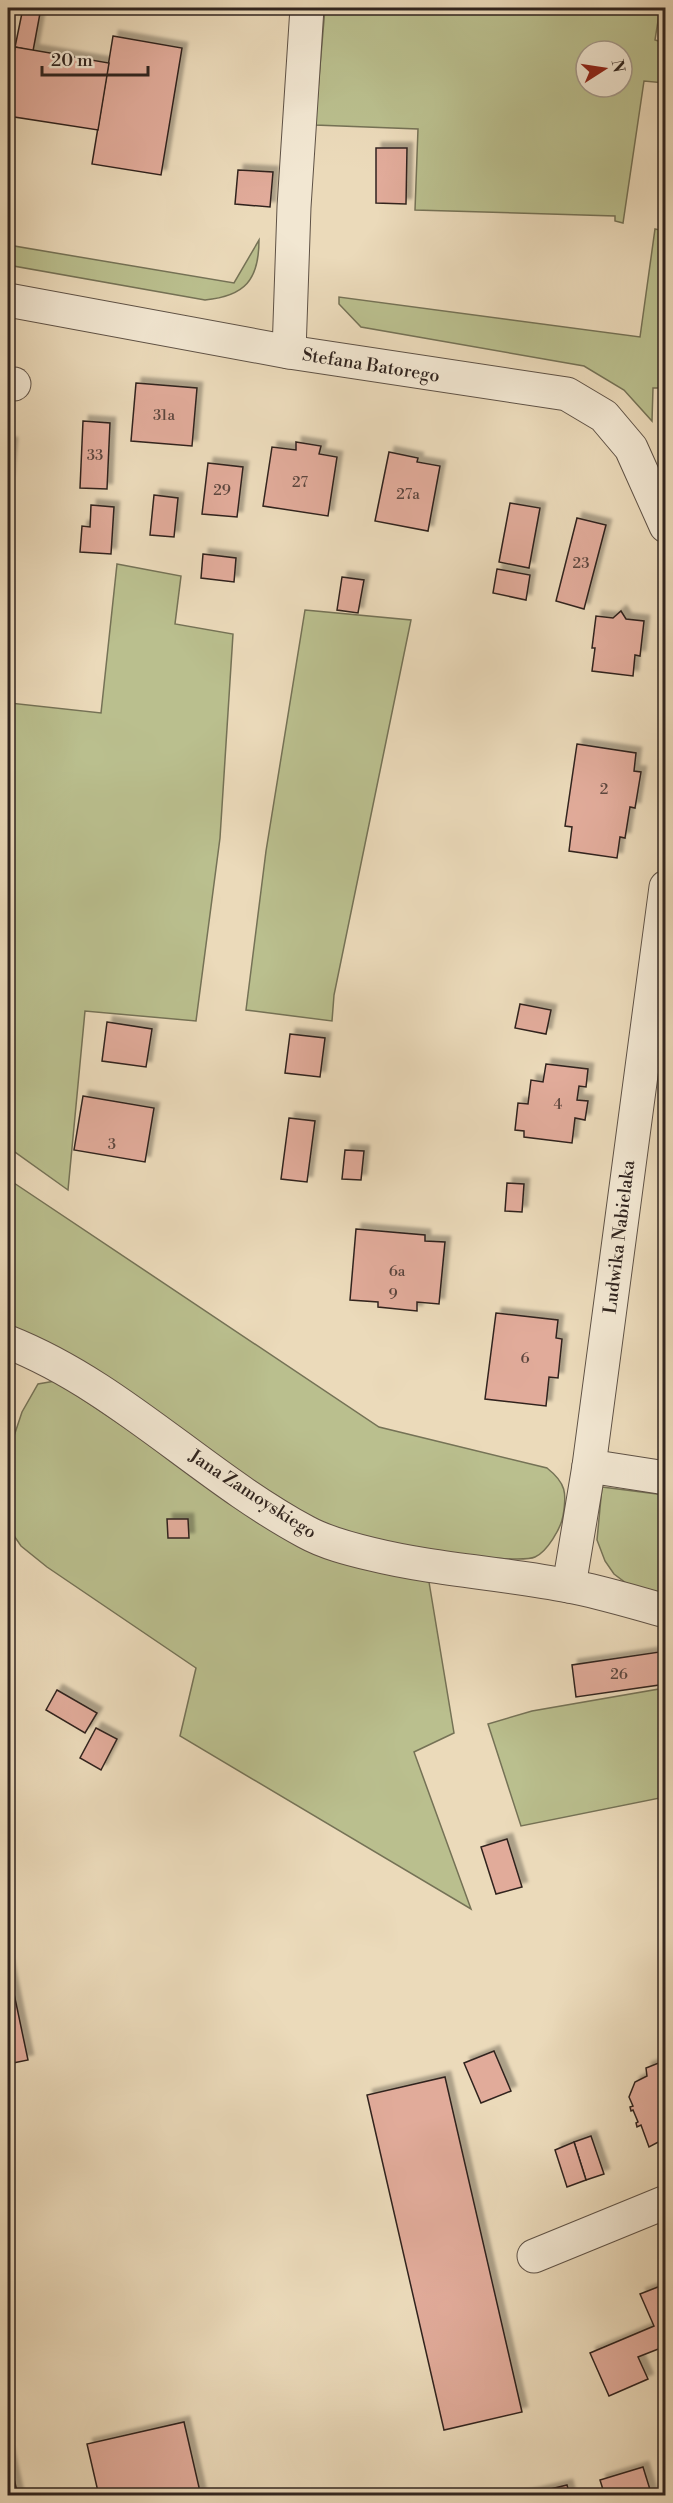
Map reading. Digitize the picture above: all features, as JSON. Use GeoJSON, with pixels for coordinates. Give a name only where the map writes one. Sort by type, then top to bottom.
{"type":"FeatureCollection","features":[{"type":"Feature","properties":{"kind":"street"},"geometry":{"type":"LineString","coordinates":[[289,352],[294,207],[306,8]]}},
{"type":"Feature","properties":{"kind":"street","name":"Stefana Batorego"},"geometry":{"type":"LineString","coordinates":[[8,300],[289,352],[567,394],[604,416],[631,448],[666,526]]}},
{"type":"Feature","properties":{"kind":"street","name":"Ludwika Nabielaka"},"geometry":{"type":"LineString","coordinates":[[569,1586],[589,1466],[666,887]]}},
{"type":"Feature","properties":{"kind":"street","name":"Jana Zamoyskiego"},"geometry":{"type":"LineString","coordinates":[[8,1342],[42,1356],[77,1375],[246,1493],[308,1533],[348,1548],[393,1559],[569,1586],[666,1611]]}},
{"type":"Feature","properties":{"kind":"street"},"geometry":{"type":"LineString","coordinates":[[589,1466],[666,1478]]}},
{"type":"Feature","properties":{"kind":"street"},"geometry":{"type":"LineString","coordinates":[[534,2256],[666,2202]]}},
{"type":"Feature","properties":{"kind":"green space"},"geometry":{"type":"Polygon","coordinates":[[[325,8],[660,8],[655,40],[665,43],[665,83],[644,81],[623,223],[615,221],[615,216],[415,210],[418,129],[315,125],[325,8]]]}},
{"type":"Feature","properties":{"kind":"green space"},"geometry":{"type":"Polygon","coordinates":[[[655,229],[665,231],[666,388],[653,388],[652,421],[624,390],[584,366],[361,327],[339,304],[339,297],[640,337],[655,229]]]}},
{"type":"Feature","properties":{"kind":"green space"},"geometry":{"type":"Polygon","coordinates":[[[259,240],[256,266],[247,284],[230,295],[205,300],[8,265],[8,245],[234,283],[259,240]]]}},
{"type":"Feature","properties":{"kind":"green space"},"geometry":{"type":"Polygon","coordinates":[[[117,564],[181,576],[175,624],[233,634],[220,838],[196,1021],[85,1011],[68,1190],[8,1147],[8,714],[10,703],[101,713],[117,564]]]}},
{"type":"Feature","properties":{"kind":"green space"},"geometry":{"type":"Polygon","coordinates":[[[305,610],[411,620],[334,995],[332,1021],[246,1010],[266,851],[305,610]]]}},
{"type":"Feature","properties":{"kind":"green space"},"geometry":{"type":"Polygon","coordinates":[[[8,1179],[379,1427],[547,1468],[558,1479],[565,1495],[562,1521],[553,1539],[535,1557],[504,1559],[375,1543],[327,1527],[8,1329],[8,1179]]]}},
{"type":"Feature","properties":{"kind":"green space"},"geometry":{"type":"Polygon","coordinates":[[[55,1381],[312,1553],[429,1582],[454,1733],[414,1752],[471,1909],[180,1736],[196,1668],[47,1567],[21,1546],[8,1527],[10,1448],[22,1412],[38,1384],[55,1381]]]}},
{"type":"Feature","properties":{"kind":"green space"},"geometry":{"type":"Polygon","coordinates":[[[602,1487],[665,1495],[665,1597],[634,1589],[614,1574],[605,1561],[597,1540],[602,1487]]]}},
{"type":"Feature","properties":{"kind":"green space"},"geometry":{"type":"Polygon","coordinates":[[[665,1688],[665,1797],[521,1826],[488,1724],[532,1711],[665,1688]]]}},
{"type":"Feature","properties":{"kind":"building"},"geometry":{"type":"Polygon","coordinates":[[[23,8],[41,8],[33,51],[15,47],[23,8]]]}},
{"type":"Feature","properties":{"kind":"building"},"geometry":{"type":"Polygon","coordinates":[[[113,36],[182,48],[161,175],[92,164],[113,36]]]}},
{"type":"Feature","properties":{"kind":"building"},"geometry":{"type":"Polygon","coordinates":[[[8,46],[15,47],[8,93],[8,46]]]}},
{"type":"Feature","properties":{"kind":"building"},"geometry":{"type":"Polygon","coordinates":[[[15,47],[109,63],[98,130],[8,116],[8,93],[15,47]]]}},
{"type":"Feature","properties":{"kind":"building"},"geometry":{"type":"Polygon","coordinates":[[[376,148],[407,148],[406,204],[376,203],[376,148]]]}},
{"type":"Feature","properties":{"kind":"building"},"geometry":{"type":"Polygon","coordinates":[[[238,170],[273,172],[270,207],[235,204],[238,170]]]}},
{"type":"Feature","properties":{"kind":"building"},"geometry":{"type":"Polygon","coordinates":[[[136,383],[197,388],[192,446],[131,441],[136,383]]]}},
{"type":"Feature","properties":{"kind":"building"},"geometry":{"type":"Polygon","coordinates":[[[83,421],[110,423],[107,489],[80,488],[83,421]]]}},
{"type":"Feature","properties":{"kind":"building"},"geometry":{"type":"Polygon","coordinates":[[[296,442],[321,446],[319,454],[337,457],[328,516],[263,506],[272,447],[296,450],[296,442]]]}},
{"type":"Feature","properties":{"kind":"building"},"geometry":{"type":"Polygon","coordinates":[[[8,443],[12,443],[8,482],[8,443]]]}},
{"type":"Feature","properties":{"kind":"building"},"geometry":{"type":"Polygon","coordinates":[[[389,452],[418,458],[417,462],[440,466],[428,531],[375,521],[389,452]]]}},
{"type":"Feature","properties":{"kind":"building"},"geometry":{"type":"Polygon","coordinates":[[[208,463],[243,467],[237,517],[202,514],[208,463]]]}},
{"type":"Feature","properties":{"kind":"building"},"geometry":{"type":"Polygon","coordinates":[[[154,495],[178,498],[174,537],[150,535],[154,495]]]}},
{"type":"Feature","properties":{"kind":"building"},"geometry":{"type":"Polygon","coordinates":[[[510,503],[540,508],[529,568],[499,562],[510,503]]]}},
{"type":"Feature","properties":{"kind":"building"},"geometry":{"type":"Polygon","coordinates":[[[91,505],[114,507],[111,554],[80,552],[82,526],[90,527],[91,505]]]}},
{"type":"Feature","properties":{"kind":"building"},"geometry":{"type":"Polygon","coordinates":[[[577,518],[606,525],[584,609],[556,601],[577,518]]]}},
{"type":"Feature","properties":{"kind":"building"},"geometry":{"type":"Polygon","coordinates":[[[203,554],[236,558],[234,582],[201,578],[203,554]]]}},
{"type":"Feature","properties":{"kind":"building"},"geometry":{"type":"Polygon","coordinates":[[[497,569],[530,575],[526,600],[493,593],[497,569]]]}},
{"type":"Feature","properties":{"kind":"building"},"geometry":{"type":"Polygon","coordinates":[[[342,577],[364,580],[358,613],[337,610],[342,577]]]}},
{"type":"Feature","properties":{"kind":"building"},"geometry":{"type":"Polygon","coordinates":[[[621,611],[626,619],[644,621],[640,656],[635,655],[633,676],[592,671],[596,616],[613,618],[621,611]]]}},
{"type":"Feature","properties":{"kind":"building"},"geometry":{"type":"Polygon","coordinates":[[[577,744],[636,753],[634,771],[641,772],[635,808],[630,807],[625,838],[620,837],[617,858],[569,851],[572,827],[565,826],[577,744]]]}},
{"type":"Feature","properties":{"kind":"building"},"geometry":{"type":"Polygon","coordinates":[[[520,1004],[551,1010],[546,1034],[515,1028],[520,1004]]]}},
{"type":"Feature","properties":{"kind":"building"},"geometry":{"type":"Polygon","coordinates":[[[107,1022],[152,1029],[146,1067],[102,1061],[107,1022]]]}},
{"type":"Feature","properties":{"kind":"building"},"geometry":{"type":"Polygon","coordinates":[[[290,1034],[325,1038],[320,1077],[285,1073],[290,1034]]]}},
{"type":"Feature","properties":{"kind":"building"},"geometry":{"type":"Polygon","coordinates":[[[546,1064],[588,1069],[586,1087],[579,1086],[577,1100],[588,1101],[585,1120],[575,1118],[572,1143],[524,1137],[524,1131],[515,1130],[518,1103],[528,1104],[531,1080],[543,1082],[546,1064]]]}},
{"type":"Feature","properties":{"kind":"building"},"geometry":{"type":"Polygon","coordinates":[[[83,1096],[154,1108],[145,1162],[74,1150],[83,1096]]]}},
{"type":"Feature","properties":{"kind":"building"},"geometry":{"type":"Polygon","coordinates":[[[289,1118],[315,1121],[307,1182],[281,1179],[289,1118]]]}},
{"type":"Feature","properties":{"kind":"building"},"geometry":{"type":"Polygon","coordinates":[[[345,1150],[364,1151],[361,1180],[342,1179],[345,1150]]]}},
{"type":"Feature","properties":{"kind":"building"},"geometry":{"type":"Polygon","coordinates":[[[507,1183],[524,1184],[522,1212],[505,1211],[507,1183]]]}},
{"type":"Feature","properties":{"kind":"building"},"geometry":{"type":"Polygon","coordinates":[[[356,1229],[425,1235],[425,1241],[445,1242],[439,1304],[417,1302],[417,1311],[378,1307],[378,1302],[350,1300],[356,1229]]]}},
{"type":"Feature","properties":{"kind":"building"},"geometry":{"type":"Polygon","coordinates":[[[496,1313],[558,1320],[556,1338],[562,1339],[558,1378],[549,1377],[546,1406],[485,1399],[496,1313]]]}},
{"type":"Feature","properties":{"kind":"building"},"geometry":{"type":"Polygon","coordinates":[[[167,1519],[188,1519],[189,1538],[168,1538],[167,1519]]]}},
{"type":"Feature","properties":{"kind":"building"},"geometry":{"type":"Polygon","coordinates":[[[666,1651],[666,1684],[576,1697],[572,1665],[666,1651]]]}},
{"type":"Feature","properties":{"kind":"building"},"geometry":{"type":"Polygon","coordinates":[[[57,1690],[97,1713],[85,1733],[46,1710],[57,1690]]]}},
{"type":"Feature","properties":{"kind":"building"},"geometry":{"type":"Polygon","coordinates":[[[96,1728],[117,1739],[101,1770],[80,1758],[96,1728]]]}},
{"type":"Feature","properties":{"kind":"building"},"geometry":{"type":"Polygon","coordinates":[[[507,1839],[522,1887],[496,1894],[481,1847],[507,1839]]]}},
{"type":"Feature","properties":{"kind":"building"},"geometry":{"type":"Polygon","coordinates":[[[8,1965],[28,2060],[8,2064],[8,1965]]]}},
{"type":"Feature","properties":{"kind":"building"},"geometry":{"type":"Polygon","coordinates":[[[494,2051],[511,2091],[481,2103],[464,2063],[494,2051]]]}},
{"type":"Feature","properties":{"kind":"building"},"geometry":{"type":"Polygon","coordinates":[[[666,2060],[666,2138],[649,2147],[641,2125],[637,2127],[638,2122],[633,2110],[631,2111],[630,2107],[633,2106],[629,2097],[635,2082],[647,2076],[646,2068],[666,2060]]]}},
{"type":"Feature","properties":{"kind":"building"},"geometry":{"type":"Polygon","coordinates":[[[445,2077],[522,2412],[444,2430],[367,2095],[445,2077]]]}},
{"type":"Feature","properties":{"kind":"building"},"geometry":{"type":"Polygon","coordinates":[[[591,2136],[604,2174],[586,2180],[574,2142],[591,2136]]]}},
{"type":"Feature","properties":{"kind":"building"},"geometry":{"type":"Polygon","coordinates":[[[574,2142],[586,2180],[567,2187],[555,2150],[574,2142]]]}},
{"type":"Feature","properties":{"kind":"building"},"geometry":{"type":"Polygon","coordinates":[[[663,2285],[666,2291],[666,2346],[638,2357],[648,2379],[609,2396],[590,2353],[654,2326],[640,2294],[663,2285]]]}},
{"type":"Feature","properties":{"kind":"building"},"geometry":{"type":"Polygon","coordinates":[[[184,2422],[201,2496],[99,2496],[87,2444],[184,2422]]]}},
{"type":"Feature","properties":{"kind":"building"},"geometry":{"type":"Polygon","coordinates":[[[8,2452],[18,2496],[8,2496],[8,2452]]]}},
{"type":"Feature","properties":{"kind":"building"},"geometry":{"type":"Polygon","coordinates":[[[643,2467],[652,2496],[605,2496],[600,2480],[643,2467]]]}},
{"type":"Feature","properties":{"kind":"building"},"geometry":{"type":"Polygon","coordinates":[[[567,2485],[570,2496],[522,2496],[567,2485]]]}}]}
